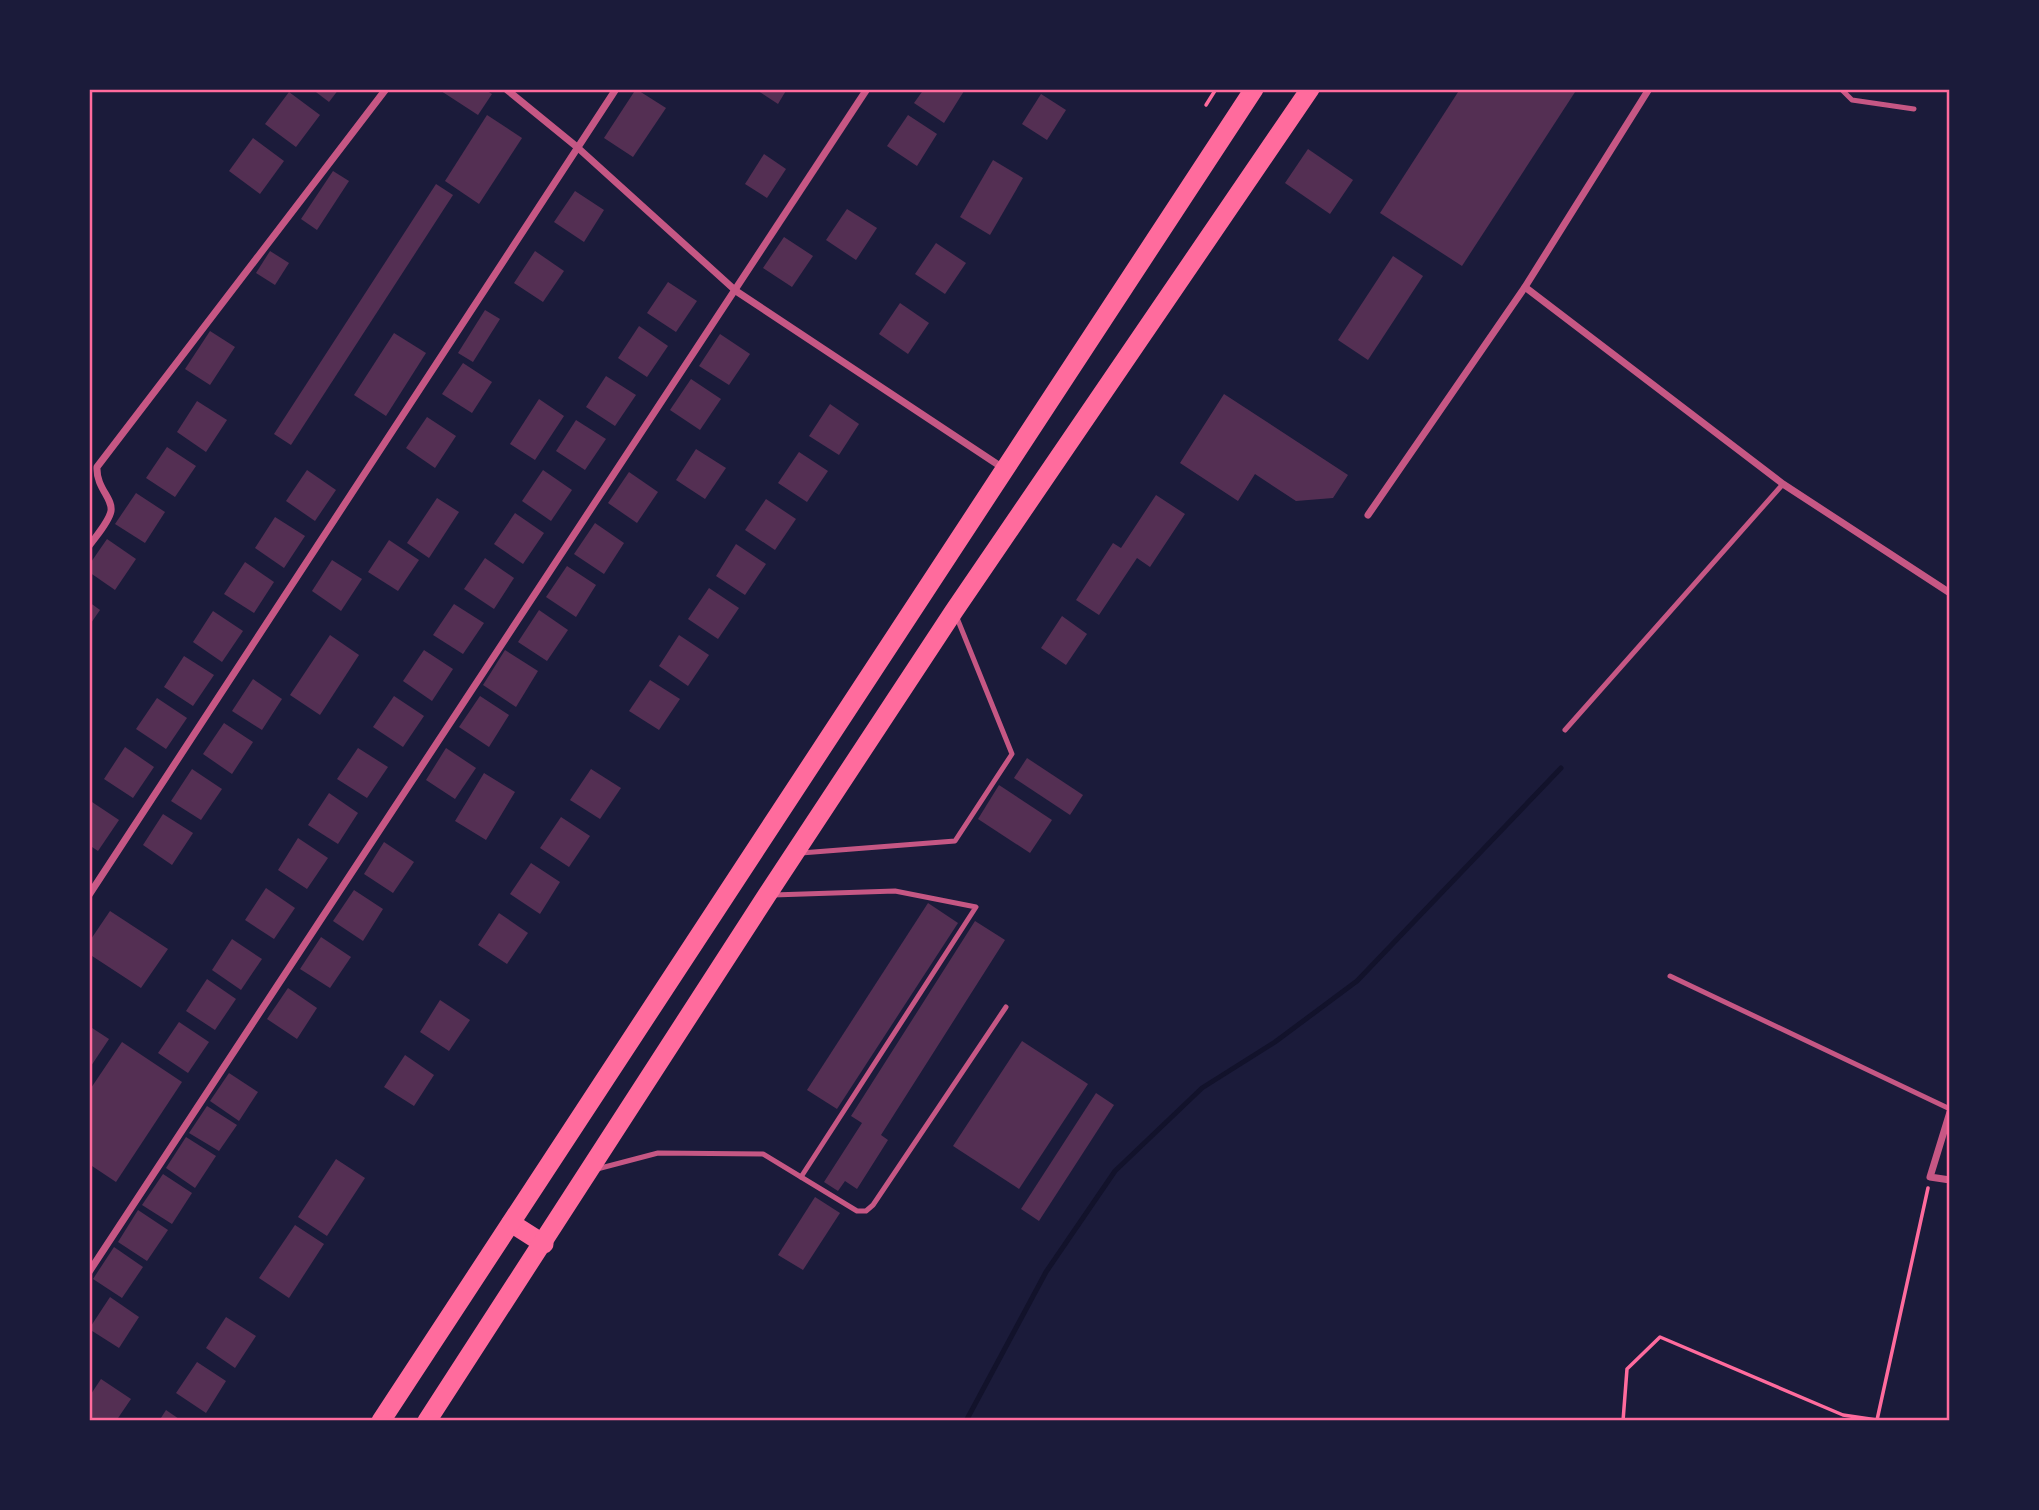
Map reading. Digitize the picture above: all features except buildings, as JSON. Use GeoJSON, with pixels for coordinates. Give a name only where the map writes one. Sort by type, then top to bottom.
{"type":"FeatureCollection","features":[{"type":"Feature","properties":{"kind":"highway"},"geometry":{"type":"LineString","coordinates":[[381,1421],[1254,89]]}},
{"type":"Feature","properties":{"kind":"highway"},"geometry":{"type":"LineString","coordinates":[[427,1421],[544,1244],[766,895],[954,611],[1310,89]]}},
{"type":"Feature","properties":{"kind":"highway"},"geometry":{"type":"LineString","coordinates":[[511,1223],[544,1244]]}},
{"type":"Feature","properties":{"kind":"street"},"geometry":{"type":"LineString","coordinates":[[89,546],[111,514],[111,505],[96,481],[97,467],[386,89]]}},
{"type":"Feature","properties":{"kind":"street"},"geometry":{"type":"LineString","coordinates":[[506,89],[577,147],[736,291],[1004,468]]}},
{"type":"Feature","properties":{"kind":"street"},"geometry":{"type":"LineString","coordinates":[[89,895],[616,89]]}},
{"type":"Feature","properties":{"kind":"street"},"geometry":{"type":"LineString","coordinates":[[89,1272],[867,89]]}},
{"type":"Feature","properties":{"kind":"street"},"geometry":{"type":"LineString","coordinates":[[1368,515],[1525,287],[1649,89]]}},
{"type":"Feature","properties":{"kind":"street"},"geometry":{"type":"LineString","coordinates":[[1525,287],[1783,484],[1950,593]]}},
{"type":"Feature","properties":{"kind":"street"},"geometry":{"type":"LineString","coordinates":[[1950,1111],[1930,1177],[1950,1180]]}},
{"type":"Feature","properties":{"kind":"lane"},"geometry":{"type":"LineString","coordinates":[[1840,89],[1852,100],[1914,109]]}},
{"type":"Feature","properties":{"kind":"lane"},"geometry":{"type":"LineString","coordinates":[[1565,730],[1783,484]]}},
{"type":"Feature","properties":{"kind":"lane"},"geometry":{"type":"LineString","coordinates":[[794,854],[955,841],[1013,754],[954,611]]}},
{"type":"Feature","properties":{"kind":"lane"},"geometry":{"type":"LineString","coordinates":[[766,895],[895,891],[976,906],[801,1177]]}},
{"type":"Feature","properties":{"kind":"lane"},"geometry":{"type":"LineString","coordinates":[[1670,976],[1950,1111]]}},
{"type":"Feature","properties":{"kind":"lane"},"geometry":{"type":"LineString","coordinates":[[591,1171],[658,1153],[763,1154],[857,1211],[866,1210],[873,1205],[1006,1007]]}},
{"type":"Feature","properties":{"kind":"path"},"geometry":{"type":"LineString","coordinates":[[1206,105],[1216,89]]}},
{"type":"Feature","properties":{"kind":"path"},"geometry":{"type":"LineString","coordinates":[[1623,1421],[1627,1369],[1660,1337],[1843,1415],[1877,1420],[1930,1177]]}},
{"type":"Feature","properties":{"kind":"waterway"},"geometry":{"type":"LineString","coordinates":[[966,1421],[1046,1272],[1115,1171],[1202,1088],[1275,1042],[1357,981],[1561,768]]}}]}
